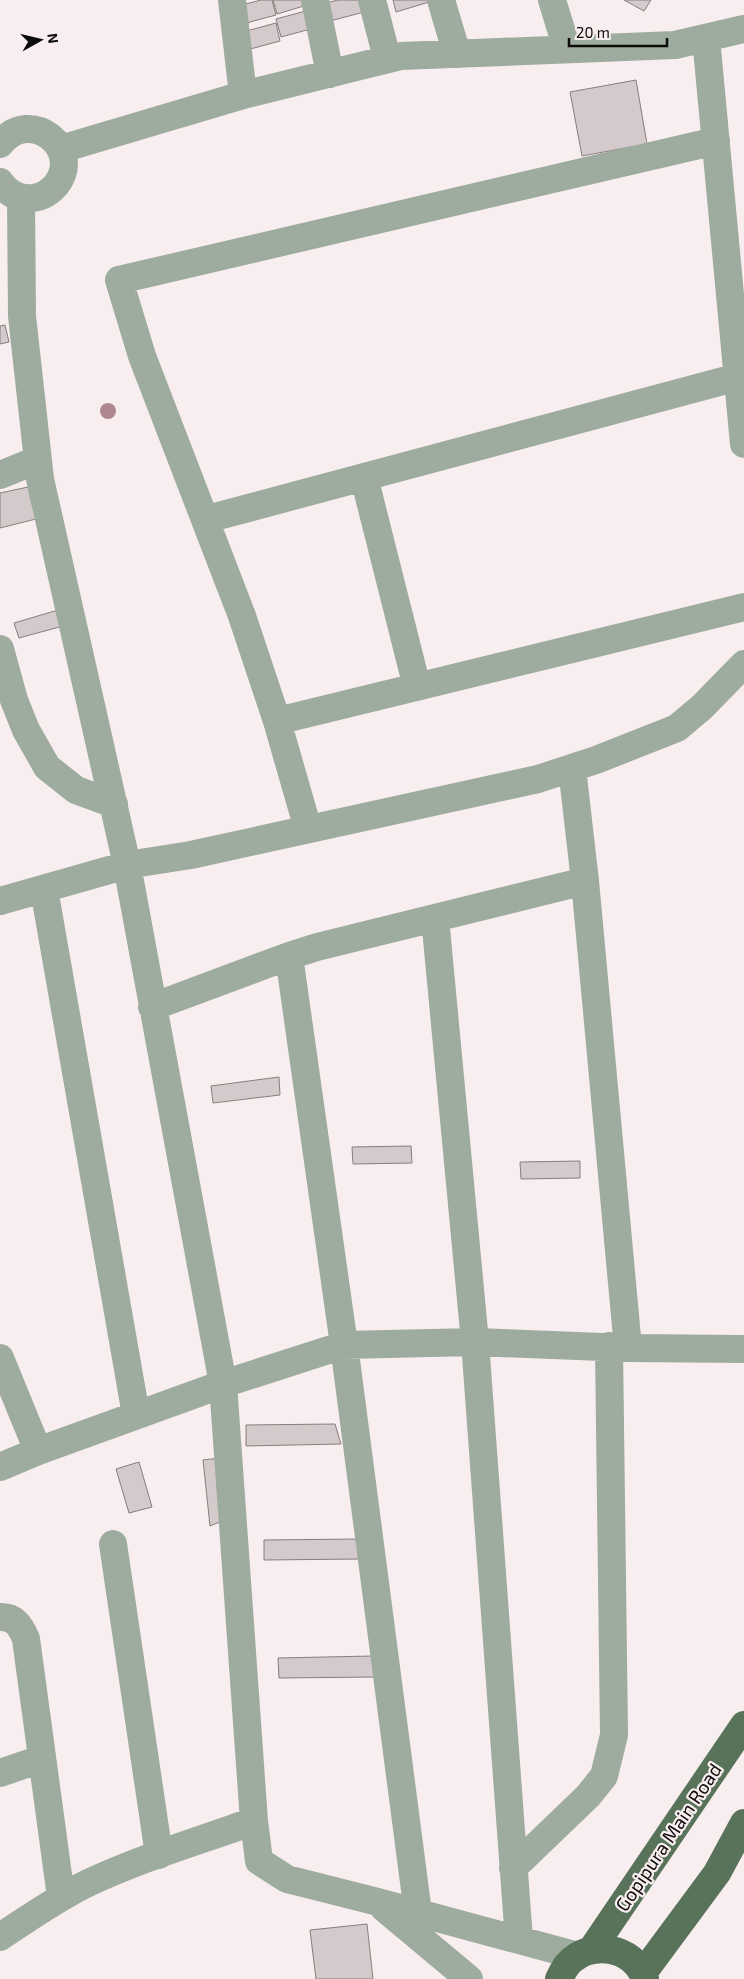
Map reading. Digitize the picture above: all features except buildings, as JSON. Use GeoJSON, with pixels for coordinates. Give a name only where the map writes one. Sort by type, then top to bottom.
{"type":"FeatureCollection","features":[{"type":"Feature","properties":{"kind":"main road","name":"Gopipura Main Road"},"geometry":{"type":"LineString","coordinates":[[559,1979],[567,1965],[585,1952],[744,1725]]}},
{"type":"Feature","properties":{"kind":"main road"},"geometry":{"type":"LineString","coordinates":[[585,1952],[607,1948],[621,1952],[633,1961],[644,1976],[717,1873],[744,1823]]}},
{"type":"Feature","properties":{"kind":"street"},"geometry":{"type":"LineString","coordinates":[[232,0],[242,95]]}},
{"type":"Feature","properties":{"kind":"street"},"geometry":{"type":"LineString","coordinates":[[315,0],[330,74]]}},
{"type":"Feature","properties":{"kind":"street"},"geometry":{"type":"LineString","coordinates":[[372,0],[387,58]]}},
{"type":"Feature","properties":{"kind":"street"},"geometry":{"type":"LineString","coordinates":[[442,0],[456,54]]}},
{"type":"Feature","properties":{"kind":"street"},"geometry":{"type":"LineString","coordinates":[[552,0],[567,49]]}},
{"type":"Feature","properties":{"kind":"street"},"geometry":{"type":"LineString","coordinates":[[61,149],[242,95],[387,58],[675,45],[744,29]]}},
{"type":"Feature","properties":{"kind":"street"},"geometry":{"type":"LineString","coordinates":[[706,38],[744,444]]}},
{"type":"Feature","properties":{"kind":"street"},"geometry":{"type":"LineString","coordinates":[[0,144],[15,131],[25,128],[36,129],[46,133],[55,140],[61,149],[63,171],[59,181],[52,190],[43,196],[32,199],[12,194],[0,182]]}},
{"type":"Feature","properties":{"kind":"street"},"geometry":{"type":"LineString","coordinates":[[308,829],[277,721],[242,616],[207,519],[142,356],[119,280],[716,141]]}},
{"type":"Feature","properties":{"kind":"street"},"geometry":{"type":"LineString","coordinates":[[22,198],[22,316],[37,460],[127,865],[223,1384],[254,1821],[259,1861],[286,1879],[519,1940],[585,1952]]}},
{"type":"Feature","properties":{"kind":"street"},"geometry":{"type":"LineString","coordinates":[[207,519],[738,377]]}},
{"type":"Feature","properties":{"kind":"street"},"geometry":{"type":"LineString","coordinates":[[0,475],[37,460]]}},
{"type":"Feature","properties":{"kind":"street"},"geometry":{"type":"LineString","coordinates":[[364,477],[418,687]]}},
{"type":"Feature","properties":{"kind":"street"},"geometry":{"type":"LineString","coordinates":[[277,721],[744,607]]}},
{"type":"Feature","properties":{"kind":"street"},"geometry":{"type":"LineString","coordinates":[[0,649],[14,700],[26,730],[47,767],[76,790],[114,804]]}},
{"type":"Feature","properties":{"kind":"street"},"geometry":{"type":"LineString","coordinates":[[0,901],[127,865],[191,855],[538,779],[657,737],[677,728],[702,707],[744,664]]}},
{"type":"Feature","properties":{"kind":"street"},"geometry":{"type":"LineString","coordinates":[[514,1868],[588,1796],[604,1776],[614,1735],[618,1347],[585,880],[572,768]]}},
{"type":"Feature","properties":{"kind":"street"},"geometry":{"type":"LineString","coordinates":[[152,1007],[289,956],[585,880]]}},
{"type":"Feature","properties":{"kind":"street"},"geometry":{"type":"LineString","coordinates":[[44,889],[136,1415]]}},
{"type":"Feature","properties":{"kind":"street"},"geometry":{"type":"LineString","coordinates":[[435,918],[475,1342],[519,1940]]}},
{"type":"Feature","properties":{"kind":"street"},"geometry":{"type":"LineString","coordinates":[[289,956],[344,1345],[418,1913]]}},
{"type":"Feature","properties":{"kind":"street"},"geometry":{"type":"LineString","coordinates":[[0,1467],[38,1451],[223,1384],[344,1345],[475,1342],[744,1349]]}},
{"type":"Feature","properties":{"kind":"street"},"geometry":{"type":"LineString","coordinates":[[0,1358],[38,1451]]}},
{"type":"Feature","properties":{"kind":"street"},"geometry":{"type":"LineString","coordinates":[[113,1544],[159,1855]]}},
{"type":"Feature","properties":{"kind":"street"},"geometry":{"type":"LineString","coordinates":[[0,1617],[14,1620],[21,1626],[26,1639],[61,1897]]}},
{"type":"Feature","properties":{"kind":"street"},"geometry":{"type":"LineString","coordinates":[[0,1773],[41,1759]]}},
{"type":"Feature","properties":{"kind":"street"},"geometry":{"type":"LineString","coordinates":[[3,1937],[61,1897],[118,1870],[254,1821]]}},
{"type":"Feature","properties":{"kind":"street"},"geometry":{"type":"LineString","coordinates":[[378,1902],[469,1979]]}}]}
